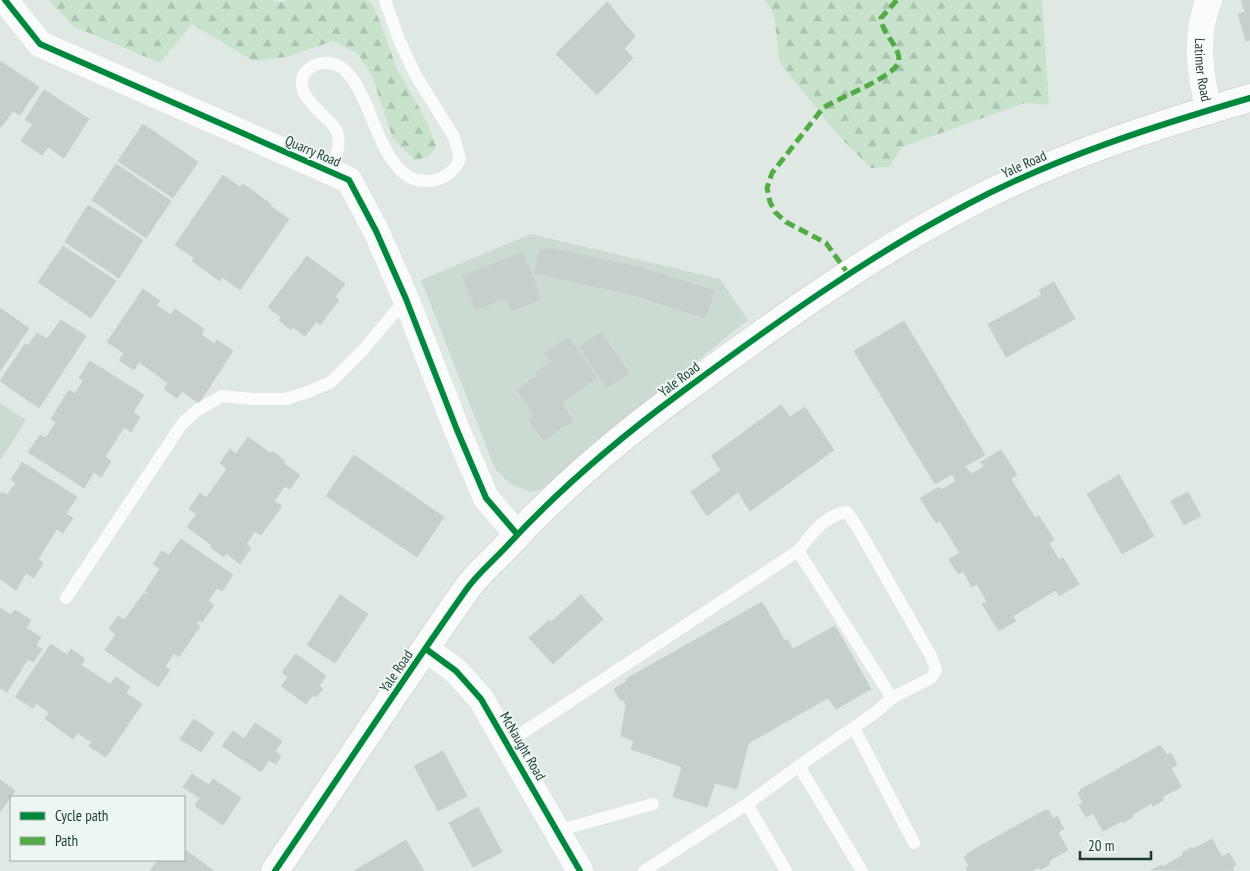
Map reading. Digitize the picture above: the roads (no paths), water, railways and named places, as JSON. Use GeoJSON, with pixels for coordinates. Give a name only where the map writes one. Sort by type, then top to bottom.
{"type":"FeatureCollection","features":[{"type":"Feature","properties":{"kind":"main road","name":"Yale Road"},"geometry":{"type":"LineString","coordinates":[[275,871],[467,589],[517,534],[598,458],[640,423],[774,325],[880,256],[968,204],[1061,161],[1117,140],[1250,98]]}},
{"type":"Feature","properties":{"kind":"street","name":"Quarry Road"},"geometry":{"type":"LineString","coordinates":[[4,0],[40,44],[349,180],[376,231],[406,299],[486,498],[517,534]]}},
{"type":"Feature","properties":{"kind":"street","name":"Latimer Road"},"geometry":{"type":"LineString","coordinates":[[1209,0],[1202,21],[1199,46],[1201,80],[1209,111]]}},
{"type":"Feature","properties":{"kind":"street","name":"McNaught Road"},"geometry":{"type":"LineString","coordinates":[[426,648],[456,671],[482,699],[580,871]]}},
{"type":"Feature","properties":{"kind":"lane"},"geometry":{"type":"LineString","coordinates":[[331,173],[338,146],[337,132],[308,99],[302,82],[306,71],[318,64],[326,63],[340,67],[359,89],[386,150],[393,162],[404,174],[419,180],[435,180],[452,172],[460,159],[454,137],[415,74],[400,42],[385,0]]}},
{"type":"Feature","properties":{"kind":"lane"},"geometry":{"type":"LineString","coordinates":[[66,598],[182,424],[196,411],[222,396],[252,399],[286,398],[308,392],[331,382],[363,350],[406,299]]}},
{"type":"Feature","properties":{"kind":"lane"},"geometry":{"type":"LineString","coordinates":[[507,744],[798,551],[821,523],[837,513],[847,512],[860,530],[931,656],[936,670],[931,678],[892,698],[876,712],[747,804],[644,871]]}},
{"type":"Feature","properties":{"kind":"lane"},"geometry":{"type":"LineString","coordinates":[[798,551],[892,698]]}},
{"type":"Feature","properties":{"kind":"lane"},"geometry":{"type":"LineString","coordinates":[[854,728],[914,843]]}},
{"type":"Feature","properties":{"kind":"lane"},"geometry":{"type":"LineString","coordinates":[[799,766],[862,871]]}},
{"type":"Feature","properties":{"kind":"lane"},"geometry":{"type":"LineString","coordinates":[[557,831],[652,804]]}},
{"type":"Feature","properties":{"kind":"lane"},"geometry":{"type":"LineString","coordinates":[[747,804],[786,871]]}}]}
